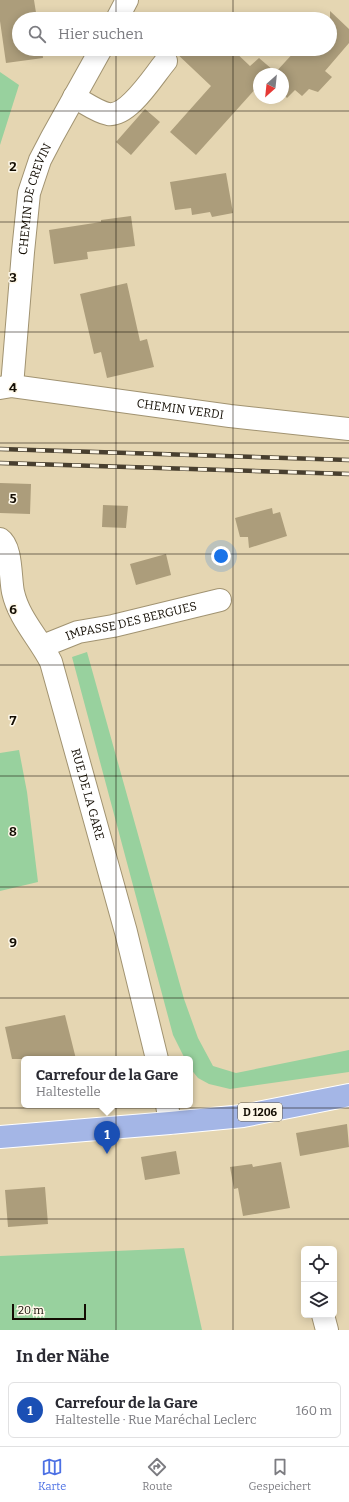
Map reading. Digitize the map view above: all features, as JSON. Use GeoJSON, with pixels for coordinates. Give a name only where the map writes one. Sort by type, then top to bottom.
{"type":"FeatureCollection","features":[{"type":"Feature","properties":{"kind":"main road","name":"D 1206"},"geometry":{"type":"LineString","coordinates":[[0,1137],[168,1114],[243,1116],[349,1095]]}},
{"type":"Feature","properties":{"kind":"street","name":"CHEMIN DE CREVIN"},"geometry":{"type":"LineString","coordinates":[[6,387],[30,193],[40,160],[97,56]]}},
{"type":"Feature","properties":{"kind":"street"},"geometry":{"type":"LineString","coordinates":[[74,97],[108,114],[120,112],[135,100],[166,61]]}},
{"type":"Feature","properties":{"kind":"street","name":"CHEMIN VERDI"},"geometry":{"type":"LineString","coordinates":[[6,387],[230,416],[349,429]]}},
{"type":"Feature","properties":{"kind":"street","name":"RUE DE LA GARE"},"geometry":{"type":"LineString","coordinates":[[0,539],[8,550],[10,578],[16,604],[31,632],[42,646],[53,670],[107,864],[156,1056]]}},
{"type":"Feature","properties":{"kind":"street","name":"IMPASSE DES BERGUES"},"geometry":{"type":"LineString","coordinates":[[42,646],[78,632],[113,626],[220,600]]}},
{"type":"Feature","properties":{"kind":"street"},"geometry":{"type":"LineString","coordinates":[[324,1318],[327,1330]]}},
{"type":"Feature","properties":{"kind":"green space"},"geometry":{"type":"Polygon","coordinates":[[[0,72],[19,85],[0,145],[0,72]]]}},
{"type":"Feature","properties":{"kind":"green space"},"geometry":{"type":"Polygon","coordinates":[[[87,652],[184,999],[198,1038],[213,1066],[236,1073],[349,1050],[349,1072],[230,1089],[209,1084],[198,1078],[193,1072],[193,1056],[184,1056],[173,1035],[72,657],[87,652]]]}},
{"type":"Feature","properties":{"kind":"green space"},"geometry":{"type":"Polygon","coordinates":[[[19,750],[27,792],[38,882],[0,891],[0,753],[19,750]]]}},
{"type":"Feature","properties":{"kind":"green space"},"geometry":{"type":"Polygon","coordinates":[[[184,1248],[202,1330],[0,1330],[0,1256],[184,1248]]]}},
{"type":"Feature","properties":{"kind":"building"},"geometry":{"type":"Polygon","coordinates":[[[0,0],[34,0],[36,12],[12,12],[12,56],[43,56],[43,58],[6,63],[0,21],[0,0]]]}},
{"type":"Feature","properties":{"kind":"building"},"geometry":{"type":"Polygon","coordinates":[[[337,18],[349,29],[349,43],[325,71],[332,77],[318,92],[309,89],[302,96],[295,90],[289,96],[289,68],[280,68],[290,56],[337,56],[337,18]]]}},
{"type":"Feature","properties":{"kind":"building"},"geometry":{"type":"Polygon","coordinates":[[[179,56],[239,56],[250,66],[259,58],[271,68],[253,68],[253,92],[196,155],[170,132],[211,86],[179,56]]]}},
{"type":"Feature","properties":{"kind":"building"},"geometry":{"type":"Polygon","coordinates":[[[145,109],[160,122],[131,155],[116,142],[145,109]]]}},
{"type":"Feature","properties":{"kind":"building"},"geometry":{"type":"Polygon","coordinates":[[[226,173],[233,213],[212,217],[210,212],[192,215],[191,208],[175,210],[170,182],[226,173]]]}},
{"type":"Feature","properties":{"kind":"building"},"geometry":{"type":"Polygon","coordinates":[[[131,216],[135,246],[87,252],[88,259],[54,264],[49,230],[131,216]]]}},
{"type":"Feature","properties":{"kind":"building"},"geometry":{"type":"Polygon","coordinates":[[[127,283],[140,341],[147,339],[154,367],[107,378],[101,352],[94,354],[80,294],[127,283]]]}},
{"type":"Feature","properties":{"kind":"building"},"geometry":{"type":"Polygon","coordinates":[[[0,483],[31,484],[30,514],[0,513],[0,483]]]}},
{"type":"Feature","properties":{"kind":"building"},"geometry":{"type":"Polygon","coordinates":[[[103,505],[128,506],[126,528],[102,527],[103,505]]]}},
{"type":"Feature","properties":{"kind":"building"},"geometry":{"type":"Polygon","coordinates":[[[272,508],[273,514],[280,512],[287,536],[249,548],[248,537],[240,537],[235,518],[272,508]]]}},
{"type":"Feature","properties":{"kind":"building"},"geometry":{"type":"Polygon","coordinates":[[[166,554],[171,575],[136,585],[130,564],[166,554]]]}},
{"type":"Feature","properties":{"kind":"building"},"geometry":{"type":"Polygon","coordinates":[[[65,1015],[75,1056],[21,1056],[21,1059],[12,1059],[5,1027],[65,1015]]]}},
{"type":"Feature","properties":{"kind":"building"},"geometry":{"type":"Polygon","coordinates":[[[347,1124],[349,1147],[300,1156],[296,1133],[347,1124]]]}},
{"type":"Feature","properties":{"kind":"building"},"geometry":{"type":"Polygon","coordinates":[[[176,1151],[180,1174],[145,1180],[141,1157],[176,1151]]]}},
{"type":"Feature","properties":{"kind":"building"},"geometry":{"type":"Polygon","coordinates":[[[281,1162],[290,1208],[243,1216],[238,1188],[234,1189],[230,1167],[252,1164],[253,1167],[281,1162]]]}},
{"type":"Feature","properties":{"kind":"building"},"geometry":{"type":"Polygon","coordinates":[[[45,1187],[48,1224],[8,1227],[5,1190],[45,1187]]]}},
{"type":"Feature","properties":{"kind":"railway"},"geometry":{"type":"LineString","coordinates":[[0,449],[349,460]]}},
{"type":"Feature","properties":{"kind":"railway"},"geometry":{"type":"LineString","coordinates":[[0,463],[349,474]]}},
{"type":"Feature","properties":{"kind":"place","name":"Carrefour de la Gare"},"geometry":{"type":"Point","coordinates":[107,1154]}}]}
